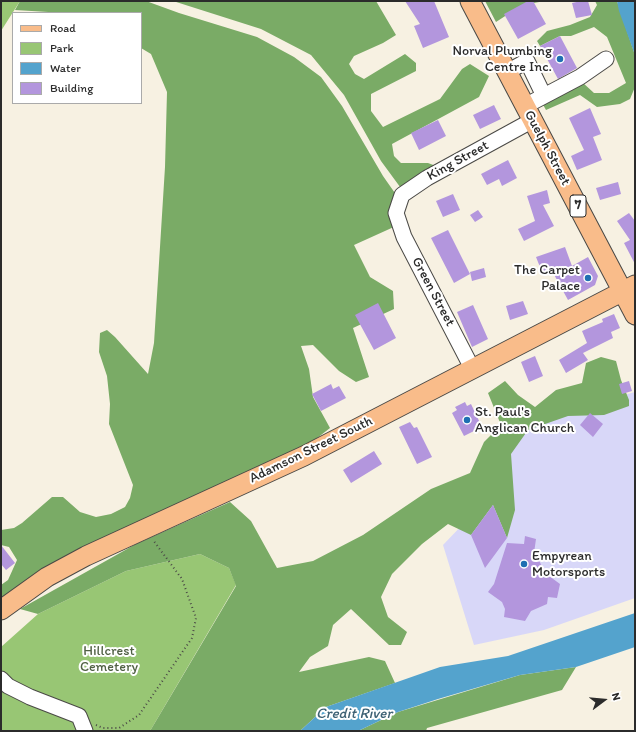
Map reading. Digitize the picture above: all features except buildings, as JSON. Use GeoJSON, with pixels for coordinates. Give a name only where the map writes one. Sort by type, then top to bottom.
{"type":"FeatureCollection","features":[{"type":"Feature","properties":{"kind":"main road","name":"Guelph Street"},"geometry":{"type":"LineString","coordinates":[[470,1],[529,113],[629,288],[635,316]]}},
{"type":"Feature","properties":{"kind":"main road","name":"Adamson Street South"},"geometry":{"type":"LineString","coordinates":[[1,610],[34,585],[64,567],[144,528],[304,456],[473,370],[629,288]]}},
{"type":"Feature","properties":{"kind":"street","name":"King Street"},"geometry":{"type":"LineString","coordinates":[[396,214],[402,195],[529,113],[544,96],[580,77],[606,59]]}},
{"type":"Feature","properties":{"kind":"street"},"geometry":{"type":"LineString","coordinates":[[508,72],[527,61],[544,96]]}},
{"type":"Feature","properties":{"kind":"street","name":"Green Street"},"geometry":{"type":"LineString","coordinates":[[396,214],[404,237],[473,370]]}},
{"type":"Feature","properties":{"kind":"street"},"geometry":{"type":"LineString","coordinates":[[1,679],[8,686],[30,697],[79,716],[85,731]]}},
{"type":"Feature","properties":{"kind":"path"},"geometry":{"type":"LineString","coordinates":[[79,716],[103,728],[119,728],[139,715],[192,638],[196,618],[182,579],[144,528]]}},
{"type":"Feature","properties":{"kind":"shaded area"},"geometry":{"type":"Polygon","coordinates":[[[635,392],[635,598],[544,630],[474,645],[443,545],[489,497],[516,430],[559,413],[635,392]]]}},
{"type":"Feature","properties":{"kind":"green space"},"geometry":{"type":"Polygon","coordinates":[[[1,1],[20,1],[12,12],[1,31],[1,1]]]}},
{"type":"Feature","properties":{"kind":"green space"},"geometry":{"type":"Polygon","coordinates":[[[20,1],[146,1],[179,13],[257,37],[294,57],[321,77],[342,106],[383,176],[397,196],[396,226],[354,245],[370,277],[393,291],[394,309],[353,328],[369,377],[356,382],[339,371],[313,345],[301,346],[309,369],[313,397],[330,428],[312,442],[238,478],[142,520],[82,549],[1,602],[1,585],[8,580],[17,560],[9,547],[1,545],[1,530],[14,528],[22,523],[52,497],[63,497],[80,512],[96,517],[111,514],[125,507],[130,498],[133,485],[109,424],[110,404],[107,376],[99,352],[100,333],[107,330],[148,374],[154,343],[165,167],[167,92],[151,54],[142,49],[142,12],[48,12],[15,10],[20,1]]]}},
{"type":"Feature","properties":{"kind":"green space"},"geometry":{"type":"Polygon","coordinates":[[[173,1],[376,1],[396,35],[383,43],[354,56],[349,64],[355,74],[364,79],[405,54],[416,63],[416,71],[371,94],[371,111],[383,127],[440,99],[462,69],[470,64],[489,76],[479,97],[392,144],[394,156],[401,163],[428,163],[436,166],[403,191],[381,161],[344,95],[311,55],[261,29],[173,1]]]}},
{"type":"Feature","properties":{"kind":"green space"},"geometry":{"type":"Polygon","coordinates":[[[485,1],[545,1],[522,5],[496,22],[485,1]]]}},
{"type":"Feature","properties":{"kind":"green space"},"geometry":{"type":"Polygon","coordinates":[[[595,1],[617,1],[635,55],[635,87],[630,99],[620,104],[597,107],[580,95],[546,110],[541,101],[582,82],[594,93],[609,93],[626,83],[607,37],[594,27],[571,36],[560,36],[540,46],[537,41],[547,31],[570,25],[590,17],[597,5],[595,1]]]}},
{"type":"Feature","properties":{"kind":"green space"},"geometry":{"type":"Polygon","coordinates":[[[601,357],[616,361],[621,380],[629,400],[629,406],[604,415],[568,416],[528,430],[511,454],[515,510],[507,538],[493,505],[471,535],[448,524],[422,544],[392,574],[381,597],[388,617],[407,632],[401,645],[389,645],[351,609],[333,625],[328,646],[310,657],[299,672],[369,657],[385,661],[395,683],[326,707],[300,731],[150,731],[236,586],[229,568],[200,554],[126,571],[38,614],[20,609],[136,544],[230,502],[251,521],[277,568],[313,561],[363,535],[431,489],[470,473],[484,442],[501,425],[488,393],[505,381],[518,395],[535,407],[556,390],[582,383],[586,363],[601,357]]]}},
{"type":"Feature","properties":{"kind":"green space","name":"Hillcrest Cemetery"},"geometry":{"type":"Polygon","coordinates":[[[200,554],[229,568],[236,585],[150,731],[1,731],[1,647],[38,614],[126,571],[200,554]]]}},
{"type":"Feature","properties":{"kind":"green space"},"geometry":{"type":"Polygon","coordinates":[[[576,667],[562,690],[427,728],[426,731],[358,731],[398,712],[520,675],[576,667]]]}},
{"type":"Feature","properties":{"kind":"water"},"geometry":{"type":"Polygon","coordinates":[[[617,1],[635,1],[635,55],[619,11],[617,1]]]}},
{"type":"Feature","properties":{"kind":"water","name":"Credit River"},"geometry":{"type":"Polygon","coordinates":[[[635,613],[635,647],[576,667],[520,675],[438,699],[398,712],[358,731],[300,731],[326,707],[440,667],[508,656],[635,613]]]}},
{"type":"Feature","properties":{"kind":"place","name":"Norval Plumbing Centre Inc."},"geometry":{"type":"Point","coordinates":[560,59]}},
{"type":"Feature","properties":{"kind":"place","name":"The Carpet Palace"},"geometry":{"type":"Point","coordinates":[588,278]}},
{"type":"Feature","properties":{"kind":"place","name":"St. Paul's Anglican Church"},"geometry":{"type":"Point","coordinates":[467,420]}},
{"type":"Feature","properties":{"kind":"place","name":"Empyrean Motorsports"},"geometry":{"type":"Point","coordinates":[524,564]}}]}
